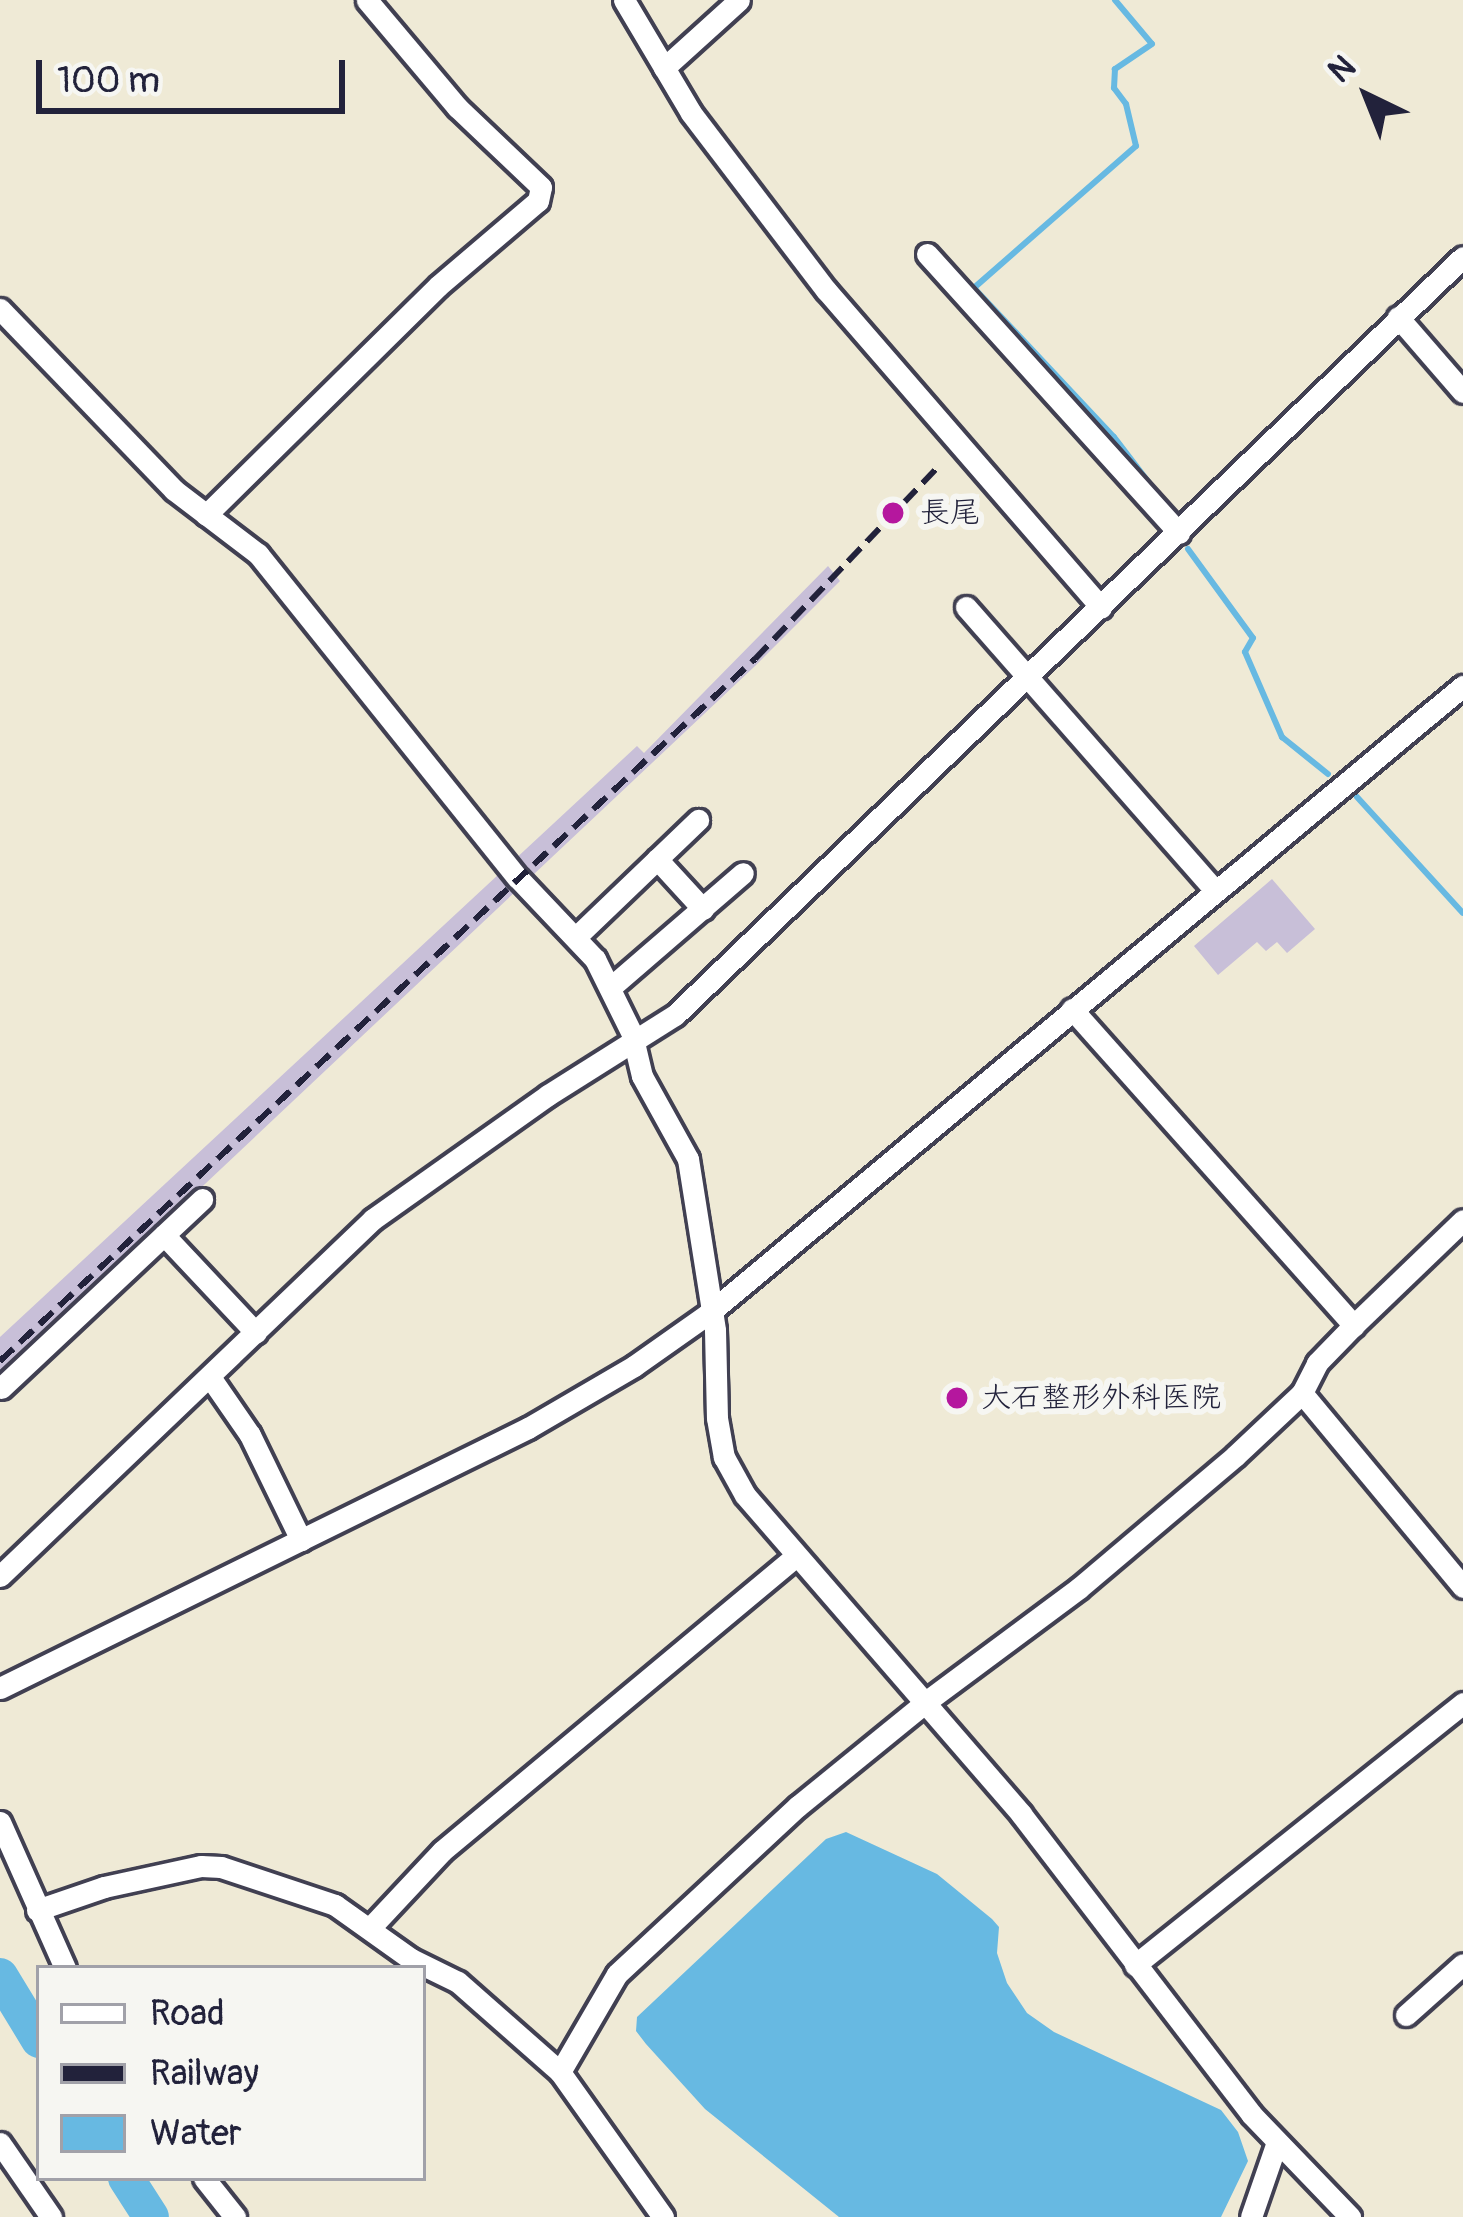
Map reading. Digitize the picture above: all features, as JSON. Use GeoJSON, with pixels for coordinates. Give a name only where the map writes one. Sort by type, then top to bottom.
{"type":"FeatureCollection","features":[{"type":"Feature","properties":{"kind":"street"},"geometry":{"type":"LineString","coordinates":[[206,515],[438,286],[538,201],[542,187],[457,107],[367,0]]}},
{"type":"Feature","properties":{"kind":"street"},"geometry":{"type":"LineString","coordinates":[[623,0],[724,159],[826,290],[1101,608]]}},
{"type":"Feature","properties":{"kind":"street"},"geometry":{"type":"LineString","coordinates":[[664,68],[740,0]]}},
{"type":"Feature","properties":{"kind":"street"},"geometry":{"type":"LineString","coordinates":[[927,254],[1179,533]]}},
{"type":"Feature","properties":{"kind":"street"},"geometry":{"type":"LineString","coordinates":[[0,1576],[373,1219],[548,1095],[675,1015],[1463,257]]}},
{"type":"Feature","properties":{"kind":"street"},"geometry":{"type":"LineString","coordinates":[[0,309],[174,490],[258,554],[518,878],[577,936],[610,987],[642,1076],[688,1159],[724,1457],[745,1496],[1022,1814],[1135,1965],[1277,2141],[1350,2217]]}},
{"type":"Feature","properties":{"kind":"street"},"geometry":{"type":"LineString","coordinates":[[1398,317],[1463,392]]}},
{"type":"Feature","properties":{"kind":"street"},"geometry":{"type":"LineString","coordinates":[[966,607],[1215,890]]}},
{"type":"Feature","properties":{"kind":"street"},"geometry":{"type":"LineString","coordinates":[[0,1688],[528,1428],[634,1366],[709,1313],[1463,686]]}},
{"type":"Feature","properties":{"kind":"street"},"geometry":{"type":"LineString","coordinates":[[577,936],[698,820]]}},
{"type":"Feature","properties":{"kind":"street"},"geometry":{"type":"LineString","coordinates":[[657,860],[703,909]]}},
{"type":"Feature","properties":{"kind":"street"},"geometry":{"type":"LineString","coordinates":[[610,987],[743,874]]}},
{"type":"Feature","properties":{"kind":"street"},"geometry":{"type":"LineString","coordinates":[[1072,1010],[1354,1324]]}},
{"type":"Feature","properties":{"kind":"street"},"geometry":{"type":"LineString","coordinates":[[1,1388],[202,1199]]}},
{"type":"Feature","properties":{"kind":"street"},"geometry":{"type":"LineString","coordinates":[[560,2072],[616,1974],[798,1806],[927,1701],[1097,1574],[1302,1393],[1317,1364],[1354,1324],[1463,1220]]}},
{"type":"Feature","properties":{"kind":"street"},"geometry":{"type":"LineString","coordinates":[[164,1235],[256,1334]]}},
{"type":"Feature","properties":{"kind":"street"},"geometry":{"type":"LineString","coordinates":[[210,1377],[250,1435],[301,1540]]}},
{"type":"Feature","properties":{"kind":"street"},"geometry":{"type":"LineString","coordinates":[[1302,1393],[1463,1587]]}},
{"type":"Feature","properties":{"kind":"street"},"geometry":{"type":"LineString","coordinates":[[370,1928],[442,1851],[795,1557]]}},
{"type":"Feature","properties":{"kind":"street"},"geometry":{"type":"LineString","coordinates":[[1135,1965],[1463,1703]]}},
{"type":"Feature","properties":{"kind":"street"},"geometry":{"type":"LineString","coordinates":[[0,1822],[63,1965]]}},
{"type":"Feature","properties":{"kind":"street"},"geometry":{"type":"LineString","coordinates":[[37,1910],[104,1887],[201,1867],[221,1868],[313,1894],[423,1965]]}},
{"type":"Feature","properties":{"kind":"street"},"geometry":{"type":"LineString","coordinates":[[1406,2015],[1463,1964]]}},
{"type":"Feature","properties":{"kind":"street"},"geometry":{"type":"LineString","coordinates":[[426,1966],[458,1982],[560,2072],[663,2217]]}},
{"type":"Feature","properties":{"kind":"street"},"geometry":{"type":"LineString","coordinates":[[1251,2217],[1277,2141]]}},
{"type":"Feature","properties":{"kind":"street"},"geometry":{"type":"LineString","coordinates":[[0,2143],[51,2217]]}},
{"type":"Feature","properties":{"kind":"street"},"geometry":{"type":"LineString","coordinates":[[206,2181],[235,2217]]}},
{"type":"Feature","properties":{"kind":"shaded area"},"geometry":{"type":"Polygon","coordinates":[[[828,566],[840,581],[755,666],[0,1377],[0,1337],[637,746],[644,753],[828,566]]]}},
{"type":"Feature","properties":{"kind":"shaded area"},"geometry":{"type":"Polygon","coordinates":[[[1272,879],[1315,929],[1287,953],[1277,942],[1266,951],[1257,942],[1218,975],[1194,946],[1272,879]]]}},
{"type":"Feature","properties":{"kind":"water"},"geometry":{"type":"Polygon","coordinates":[[[846,1832],[937,1874],[992,1919],[999,1927],[997,1953],[1007,1983],[1027,2013],[1054,2032],[1221,2110],[1238,2132],[1248,2161],[1221,2217],[839,2217],[705,2109],[636,2031],[637,2017],[826,1839],[846,1832]]]}},
{"type":"Feature","properties":{"kind":"waterway"},"geometry":{"type":"LineString","coordinates":[[1115,0],[1152,44],[1115,69],[1114,88],[1126,104],[1136,146],[974,288],[1114,437],[1156,492]]}},
{"type":"Feature","properties":{"kind":"waterway"},"geometry":{"type":"LineString","coordinates":[[1188,549],[1253,638],[1245,652],[1282,737],[1328,774]]}},
{"type":"Feature","properties":{"kind":"waterway"},"geometry":{"type":"LineString","coordinates":[[1357,797],[1463,913]]}},
{"type":"Feature","properties":{"kind":"waterway"},"geometry":{"type":"LineString","coordinates":[[0,1976],[36,2035]]}},
{"type":"Feature","properties":{"kind":"waterway"},"geometry":{"type":"LineString","coordinates":[[128,2181],[151,2217]]}},
{"type":"Feature","properties":{"kind":"railway"},"geometry":{"type":"LineString","coordinates":[[0,1361],[755,659],[941,464]]}},
{"type":"Feature","properties":{"kind":"place","name":"長尾"},"geometry":{"type":"Point","coordinates":[893,513]}},
{"type":"Feature","properties":{"kind":"place","name":"大石整形外科医院"},"geometry":{"type":"Point","coordinates":[957,1398]}}]}
